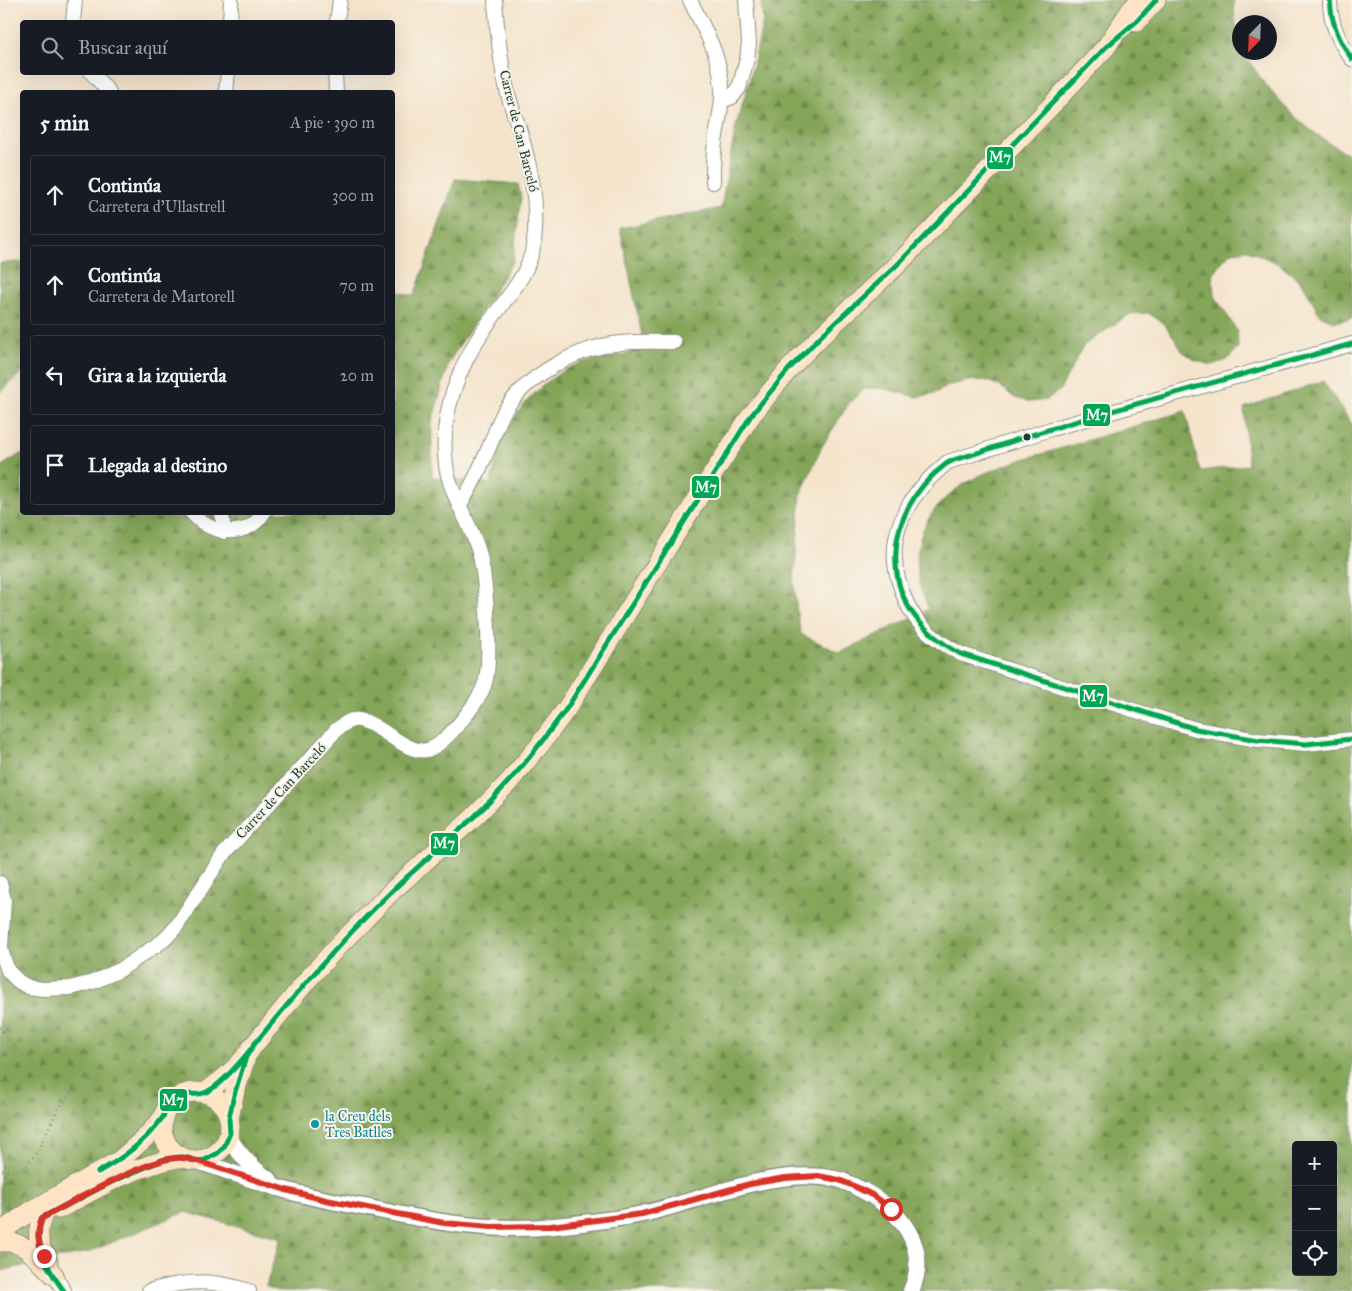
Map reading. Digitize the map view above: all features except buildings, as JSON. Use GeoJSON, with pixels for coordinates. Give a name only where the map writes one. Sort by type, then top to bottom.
{"type":"FeatureCollection","features":[{"type":"Feature","properties":{"kind":"main road"},"geometry":{"type":"LineString","coordinates":[[1106,47],[1130,11],[1140,0]]}},
{"type":"Feature","properties":{"kind":"main road"},"geometry":{"type":"LineString","coordinates":[[204,1093],[232,1072],[246,1057],[309,978],[339,945],[392,891],[474,817],[508,783],[539,746],[567,708],[750,417],[789,369],[904,258],[1106,47],[1138,20],[1156,0]]}},
{"type":"Feature","properties":{"kind":"main road"},"geometry":{"type":"LineString","coordinates":[[1,1235],[42,1218],[90,1192],[162,1160],[204,1160],[218,1153],[224,1147],[228,1138],[234,1095],[246,1057]]}},
{"type":"Feature","properties":{"kind":"main road"},"geometry":{"type":"LineString","coordinates":[[189,1159],[175,1154],[165,1142],[161,1127],[168,1105],[180,1095],[195,1092],[204,1093],[217,1099],[230,1118]]}},
{"type":"Feature","properties":{"kind":"main road"},"geometry":{"type":"LineString","coordinates":[[1,1235],[31,1211],[120,1160],[147,1136],[162,1119]]}},
{"type":"Feature","properties":{"kind":"main road"},"geometry":{"type":"LineString","coordinates":[[42,1218],[38,1232],[38,1243],[54,1275]]}},
{"type":"Feature","properties":{"kind":"main road"},"geometry":{"type":"LineString","coordinates":[[1,1235],[29,1249],[54,1275]]}},
{"type":"Feature","properties":{"kind":"street"},"geometry":{"type":"LineString","coordinates":[[73,20],[76,0]]}},
{"type":"Feature","properties":{"kind":"street"},"geometry":{"type":"LineString","coordinates":[[230,20],[231,0]]}},
{"type":"Feature","properties":{"kind":"street"},"geometry":{"type":"LineString","coordinates":[[337,20],[340,0]]}},
{"type":"Feature","properties":{"kind":"street","name":"Carrer de Can Barceló"},"geometry":{"type":"LineString","coordinates":[[0,883],[4,900],[1,947],[8,971],[18,981],[28,987],[70,988],[93,982],[120,970],[164,940],[176,927],[224,854],[345,723],[353,719],[363,721],[406,745],[418,750],[427,750],[441,742],[470,710],[478,698],[484,686],[488,657],[487,606],[478,548],[446,466],[445,432],[452,396],[471,351],[485,328],[508,299],[528,265],[532,253],[536,222],[534,181],[507,93],[495,0]]}},
{"type":"Feature","properties":{"kind":"street"},"geometry":{"type":"LineString","coordinates":[[690,0],[719,64],[722,80],[722,101],[714,150],[712,182]]}},
{"type":"Feature","properties":{"kind":"street"},"geometry":{"type":"LineString","coordinates":[[722,101],[732,97],[739,88],[747,59],[749,43],[746,0]]}},
{"type":"Feature","properties":{"kind":"street"},"geometry":{"type":"LineString","coordinates":[[1330,0],[1330,12],[1337,37],[1352,59]]}},
{"type":"Feature","properties":{"kind":"street"},"geometry":{"type":"LineString","coordinates":[[94,75],[107,90]]}},
{"type":"Feature","properties":{"kind":"street"},"geometry":{"type":"LineString","coordinates":[[226,90],[228,75]]}},
{"type":"Feature","properties":{"kind":"street"},"geometry":{"type":"LineString","coordinates":[[335,75],[336,90]]}},
{"type":"Feature","properties":{"kind":"street"},"geometry":{"type":"LineString","coordinates":[[460,506],[470,489],[505,410],[529,383],[541,373],[597,347],[620,343],[674,342]]}},
{"type":"Feature","properties":{"kind":"street"},"geometry":{"type":"LineString","coordinates":[[1352,344],[1042,432],[948,462],[924,484],[906,508],[896,536],[894,564],[897,578],[910,612],[925,630],[942,644],[961,654],[1196,729],[1258,740],[1306,744],[1352,739]]}},
{"type":"Feature","properties":{"kind":"street"},"geometry":{"type":"LineString","coordinates":[[194,515],[201,523],[224,532],[243,530],[254,524],[262,515]]}},
{"type":"Feature","properties":{"kind":"street"},"geometry":{"type":"LineString","coordinates":[[222,515],[224,532]]}},
{"type":"Feature","properties":{"kind":"street"},"geometry":{"type":"LineString","coordinates":[[228,1138],[242,1158],[258,1173],[286,1190]]}},
{"type":"Feature","properties":{"kind":"street"},"geometry":{"type":"LineString","coordinates":[[189,1159],[286,1190],[444,1223],[491,1227],[543,1226],[642,1214],[750,1184],[785,1178],[818,1176],[839,1180],[874,1196],[891,1209],[902,1221],[913,1240],[918,1256],[918,1272],[910,1291]]}},
{"type":"Feature","properties":{"kind":"street"},"geometry":{"type":"LineString","coordinates":[[54,1275],[64,1291]]}},
{"type":"Feature","properties":{"kind":"street"},"geometry":{"type":"LineString","coordinates":[[149,1291],[172,1284],[196,1282],[227,1284],[249,1291]]}},
{"type":"Feature","properties":{"kind":"path"},"geometry":{"type":"LineString","coordinates":[[0,1027],[14,1047],[46,1075],[68,1083],[70,1094],[58,1109],[38,1150],[28,1165],[11,1171],[0,1170]]}},
{"type":"Feature","properties":{"kind":"green space"},"geometry":{"type":"Polygon","coordinates":[[[761,0],[1234,0],[1232,60],[1249,60],[1266,85],[1304,125],[1352,156],[1352,318],[1335,322],[1320,315],[1304,286],[1277,263],[1248,250],[1232,252],[1220,264],[1212,278],[1215,296],[1237,331],[1238,348],[1227,360],[1211,365],[1195,360],[1182,351],[1162,322],[1148,313],[1130,314],[1084,345],[1060,390],[1046,400],[1030,402],[1015,398],[1001,387],[985,380],[967,381],[950,385],[935,393],[917,397],[881,388],[864,389],[849,403],[821,448],[801,494],[794,580],[801,634],[840,653],[929,609],[918,576],[917,559],[920,540],[929,519],[942,502],[959,488],[979,476],[1000,467],[1185,411],[1200,471],[1248,465],[1244,408],[1323,381],[1352,424],[1352,1291],[276,1291],[266,1286],[281,1238],[185,1212],[89,1252],[0,1271],[0,467],[20,454],[20,515],[395,515],[395,291],[414,296],[455,179],[518,184],[521,197],[513,261],[449,362],[432,422],[432,477],[491,484],[503,438],[512,421],[528,400],[547,382],[558,374],[581,363],[645,350],[620,228],[721,208],[736,125],[750,79],[763,22],[761,0]]]}},
{"type":"Feature","properties":{"kind":"green space"},"geometry":{"type":"Polygon","coordinates":[[[20,262],[20,374],[0,392],[0,263],[20,262]]]}},
{"type":"Feature","properties":{"kind":"transit line","name":"M7"},"geometry":{"type":"LineString","coordinates":[[64,1291],[47,1266],[40,1248],[39,1228],[42,1218],[109,1183],[162,1160],[182,1157],[197,1161],[205,1160],[218,1153],[224,1147],[230,1133],[229,1118],[234,1095],[246,1057],[253,1046],[303,986],[373,909],[495,797],[531,755],[567,708],[750,417],[789,369],[822,335],[898,264],[1106,47],[1138,20],[1156,0]]}},
{"type":"Feature","properties":{"kind":"transit line","name":"M7"},"geometry":{"type":"LineString","coordinates":[[1330,0],[1336,31],[1352,59]]}},
{"type":"Feature","properties":{"kind":"transit line","name":"M7"},"geometry":{"type":"LineString","coordinates":[[1352,344],[1106,412],[958,458],[946,464],[935,473],[916,495],[902,521],[896,549],[898,579],[908,606],[916,618],[936,638],[961,654],[1196,729],[1258,740],[1306,744],[1352,739]]}},
{"type":"Feature","properties":{"kind":"transit line","name":"M7"},"geometry":{"type":"LineString","coordinates":[[98,1172],[124,1156],[139,1143],[160,1121],[175,1099],[187,1094],[204,1093],[217,1085],[240,1063],[256,1042]]}},
{"type":"Feature","properties":{"kind":"place","name":"la Creu dels Tres Batlles"},"geometry":{"type":"Point","coordinates":[315,1124]}},
{"type":"Feature","properties":{"kind":"route"},"geometry":{"type":"LineString","coordinates":[[44,1256],[38,1243],[39,1225],[42,1218],[90,1192],[129,1174],[162,1160],[182,1158],[221,1168],[286,1190],[326,1200],[444,1223],[491,1227],[551,1226],[642,1214],[750,1184],[785,1178],[818,1176],[839,1180],[856,1187],[874,1196],[891,1209]]}}]}
